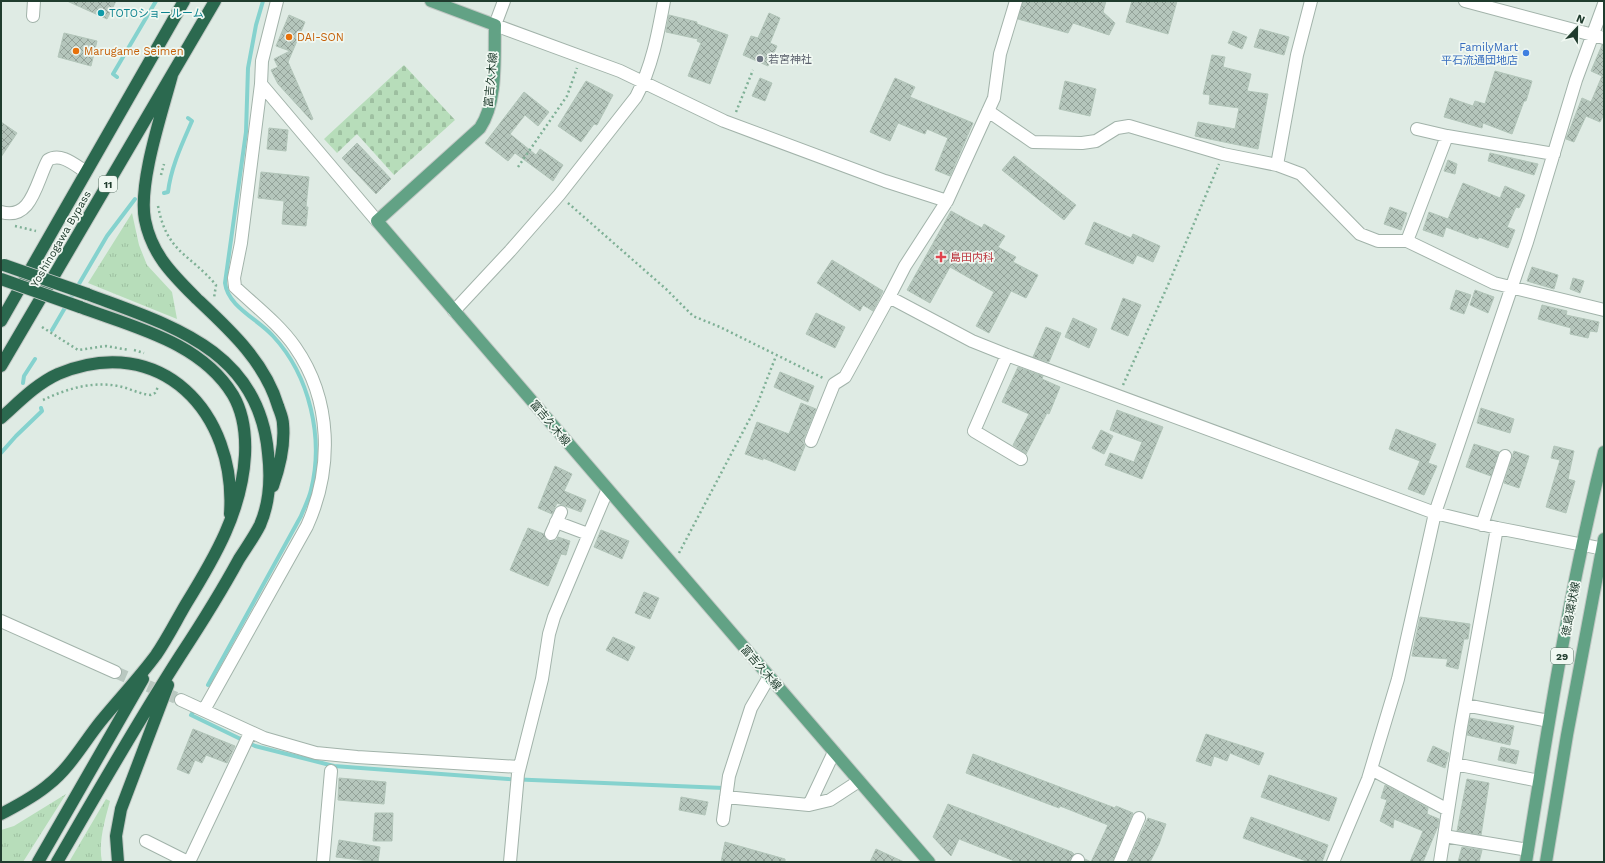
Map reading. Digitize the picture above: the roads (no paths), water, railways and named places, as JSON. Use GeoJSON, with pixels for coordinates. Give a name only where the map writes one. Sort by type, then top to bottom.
{"type":"FeatureCollection","features":[{"type":"Feature","properties":{"kind":"highway","name":"Yoshinogawa Bypass"},"geometry":{"type":"LineString","coordinates":[[1,321],[184,1]]}},
{"type":"Feature","properties":{"kind":"highway","name":"Yoshinogawa Bypass"},"geometry":{"type":"LineString","coordinates":[[1,366],[216,1]]}},
{"type":"Feature","properties":{"kind":"highway"},"geometry":{"type":"LineString","coordinates":[[57,862],[132,733],[214,603],[260,524],[283,452],[284,422],[275,395],[265,375],[249,352],[168,270],[152,244],[145,219],[144,195],[148,167],[172,75]]}},
{"type":"Feature","properties":{"kind":"highway"},"geometry":{"type":"LineString","coordinates":[[3,264],[160,322],[185,333],[205,345],[234,371],[247,389],[263,426],[269,463],[269,495]]}},
{"type":"Feature","properties":{"kind":"highway"},"geometry":{"type":"LineString","coordinates":[[1,279],[158,337],[180,347],[198,358],[225,383],[241,413],[246,433],[244,478],[237,504],[229,525],[194,591],[156,654],[118,724],[38,862]]}},
{"type":"Feature","properties":{"kind":"highway"},"geometry":{"type":"LineString","coordinates":[[1,418],[39,386],[57,375],[78,367],[119,362],[154,369],[184,390],[199,406],[220,438],[228,470],[231,502],[229,525]]}},
{"type":"Feature","properties":{"kind":"highway"},"geometry":{"type":"LineString","coordinates":[[1,814],[24,802],[49,784],[76,755],[156,654]]}},
{"type":"Feature","properties":{"kind":"highway"},"geometry":{"type":"LineString","coordinates":[[118,862],[116,836],[121,809],[179,658]]}},
{"type":"Feature","properties":{"kind":"main road"},"geometry":{"type":"LineString","coordinates":[[431,1],[495,25]]}},
{"type":"Feature","properties":{"kind":"main road","name":"富吉久木線"},"geometry":{"type":"LineString","coordinates":[[495,25],[491,102],[487,117],[480,128],[376,221],[607,491],[929,862]]}},
{"type":"Feature","properties":{"kind":"main road","name":"徳島環状線"},"geometry":{"type":"LineString","coordinates":[[1526,862],[1549,720],[1589,511],[1604,452]]}},
{"type":"Feature","properties":{"kind":"main road","name":"徳島環状線"},"geometry":{"type":"LineString","coordinates":[[1546,862],[1566,735],[1603,546]]}},
{"type":"Feature","properties":{"kind":"street"},"geometry":{"type":"LineString","coordinates":[[33,16],[34,1]]}},
{"type":"Feature","properties":{"kind":"street"},"geometry":{"type":"LineString","coordinates":[[204,710],[307,526],[318,499],[326,453],[326,436],[319,397],[303,360],[286,335],[235,287],[234,278],[261,84],[262,61],[277,1]]}},
{"type":"Feature","properties":{"kind":"street"},"geometry":{"type":"LineString","coordinates":[[504,1],[495,25],[581,56],[644,82],[732,124],[885,181],[947,201]]}},
{"type":"Feature","properties":{"kind":"street"},"geometry":{"type":"LineString","coordinates":[[454,311],[510,251],[559,195],[636,97],[644,82],[655,46],[664,1]]}},
{"type":"Feature","properties":{"kind":"street"},"geometry":{"type":"LineString","coordinates":[[811,441],[834,384],[845,377],[905,266],[947,201],[994,98],[1000,54],[1016,1]]}},
{"type":"Feature","properties":{"kind":"street"},"geometry":{"type":"LineString","coordinates":[[1276,165],[1297,55],[1311,1]]}},
{"type":"Feature","properties":{"kind":"street"},"geometry":{"type":"LineString","coordinates":[[1465,1],[1493,4],[1598,36]]}},
{"type":"Feature","properties":{"kind":"street"},"geometry":{"type":"LineString","coordinates":[[1334,862],[1371,769],[1398,679],[1435,513],[1512,288],[1576,80],[1598,36],[1604,4]]}},
{"type":"Feature","properties":{"kind":"street"},"geometry":{"type":"LineString","coordinates":[[261,84],[376,221]]}},
{"type":"Feature","properties":{"kind":"street"},"geometry":{"type":"LineString","coordinates":[[988,111],[1033,142],[1082,144],[1096,140],[1117,128],[1129,126],[1222,154],[1276,165],[1302,174],[1360,234],[1378,241],[1407,241],[1494,283],[1604,310]]}},
{"type":"Feature","properties":{"kind":"street"},"geometry":{"type":"LineString","coordinates":[[1417,129],[1447,136],[1554,154]]}},
{"type":"Feature","properties":{"kind":"street"},"geometry":{"type":"LineString","coordinates":[[1407,241],[1447,136]]}},
{"type":"Feature","properties":{"kind":"street"},"geometry":{"type":"LineString","coordinates":[[6,217],[25,208],[44,166],[48,160],[53,157],[58,156],[86,172]]}},
{"type":"Feature","properties":{"kind":"street"},"geometry":{"type":"LineString","coordinates":[[889,298],[972,341],[1007,355],[1117,397],[1435,513],[1497,528],[1583,544],[1603,546]]}},
{"type":"Feature","properties":{"kind":"street"},"geometry":{"type":"LineString","coordinates":[[1007,355],[974,431],[1021,459]]}},
{"type":"Feature","properties":{"kind":"street"},"geometry":{"type":"LineString","coordinates":[[1482,524],[1505,456]]}},
{"type":"Feature","properties":{"kind":"street"},"geometry":{"type":"LineString","coordinates":[[510,862],[518,776],[542,679],[549,634],[554,617],[607,491]]}},
{"type":"Feature","properties":{"kind":"street"},"geometry":{"type":"LineString","coordinates":[[551,534],[558,517],[588,534]]}},
{"type":"Feature","properties":{"kind":"street"},"geometry":{"type":"LineString","coordinates":[[1440,862],[1465,705],[1497,528]]}},
{"type":"Feature","properties":{"kind":"street"},"geometry":{"type":"LineString","coordinates":[[1,622],[115,672]]}},
{"type":"Feature","properties":{"kind":"street"},"geometry":{"type":"LineString","coordinates":[[723,820],[729,776],[751,708],[769,677]]}},
{"type":"Feature","properties":{"kind":"street"},"geometry":{"type":"LineString","coordinates":[[181,700],[204,710],[247,740],[316,753],[518,776]]}},
{"type":"Feature","properties":{"kind":"street"},"geometry":{"type":"LineString","coordinates":[[1465,705],[1549,720]]}},
{"type":"Feature","properties":{"kind":"street"},"geometry":{"type":"LineString","coordinates":[[146,841],[189,862],[247,740]]}},
{"type":"Feature","properties":{"kind":"street"},"geometry":{"type":"LineString","coordinates":[[809,804],[834,752]]}},
{"type":"Feature","properties":{"kind":"street"},"geometry":{"type":"LineString","coordinates":[[1455,764],[1539,781]]}},
{"type":"Feature","properties":{"kind":"street"},"geometry":{"type":"LineString","coordinates":[[1371,769],[1448,810]]}},
{"type":"Feature","properties":{"kind":"street"},"geometry":{"type":"LineString","coordinates":[[323,862],[331,771]]}},
{"type":"Feature","properties":{"kind":"street"},"geometry":{"type":"LineString","coordinates":[[726,797],[809,804],[830,800],[859,781]]}},
{"type":"Feature","properties":{"kind":"street"},"geometry":{"type":"LineString","coordinates":[[1120,862],[1139,818]]}},
{"type":"Feature","properties":{"kind":"street"},"geometry":{"type":"LineString","coordinates":[[1444,836],[1528,850]]}},
{"type":"Feature","properties":{"kind":"waterway"},"geometry":{"type":"LineString","coordinates":[[117,77],[113,74],[156,1]]}},
{"type":"Feature","properties":{"kind":"waterway"},"geometry":{"type":"LineString","coordinates":[[208,685],[301,516],[308,500],[315,470],[316,450],[311,408],[305,389],[296,370],[286,352],[273,336],[244,312],[232,299],[227,291],[225,283],[246,132],[248,68],[256,25],[263,1]]}},
{"type":"Feature","properties":{"kind":"waterway"},"geometry":{"type":"LineString","coordinates":[[164,193],[168,192],[174,165],[192,121],[188,118]]}},
{"type":"Feature","properties":{"kind":"waterway"},"geometry":{"type":"LineString","coordinates":[[52,330],[107,236],[135,199]]}},
{"type":"Feature","properties":{"kind":"waterway"},"geometry":{"type":"LineString","coordinates":[[23,383],[24,376],[35,359]]}},
{"type":"Feature","properties":{"kind":"waterway"},"geometry":{"type":"LineString","coordinates":[[1,453],[42,411],[41,408]]}},
{"type":"Feature","properties":{"kind":"waterway"},"geometry":{"type":"LineString","coordinates":[[193,712],[191,715],[255,746],[334,766],[508,779],[724,788]]}},
{"type":"Feature","properties":{"kind":"tunnel"},"geometry":{"type":"LineString","coordinates":[[115,672],[181,700]]}},
{"type":"Feature","properties":{"kind":"place","name":"TOTOショールーム"},"geometry":{"type":"Point","coordinates":[101,13]}},
{"type":"Feature","properties":{"kind":"place","name":"DAI-SON"},"geometry":{"type":"Point","coordinates":[289,37]}},
{"type":"Feature","properties":{"kind":"place","name":"Marugame Seimen"},"geometry":{"type":"Point","coordinates":[76,51]}},
{"type":"Feature","properties":{"kind":"place","name":"FamilyMart 平石流通団地店"},"geometry":{"type":"Point","coordinates":[1526,53]}},
{"type":"Feature","properties":{"kind":"place","name":"若宮神社"},"geometry":{"type":"Point","coordinates":[760,59]}},
{"type":"Feature","properties":{"kind":"place","name":"島田内科"},"geometry":{"type":"Point","coordinates":[941,257]}}]}
